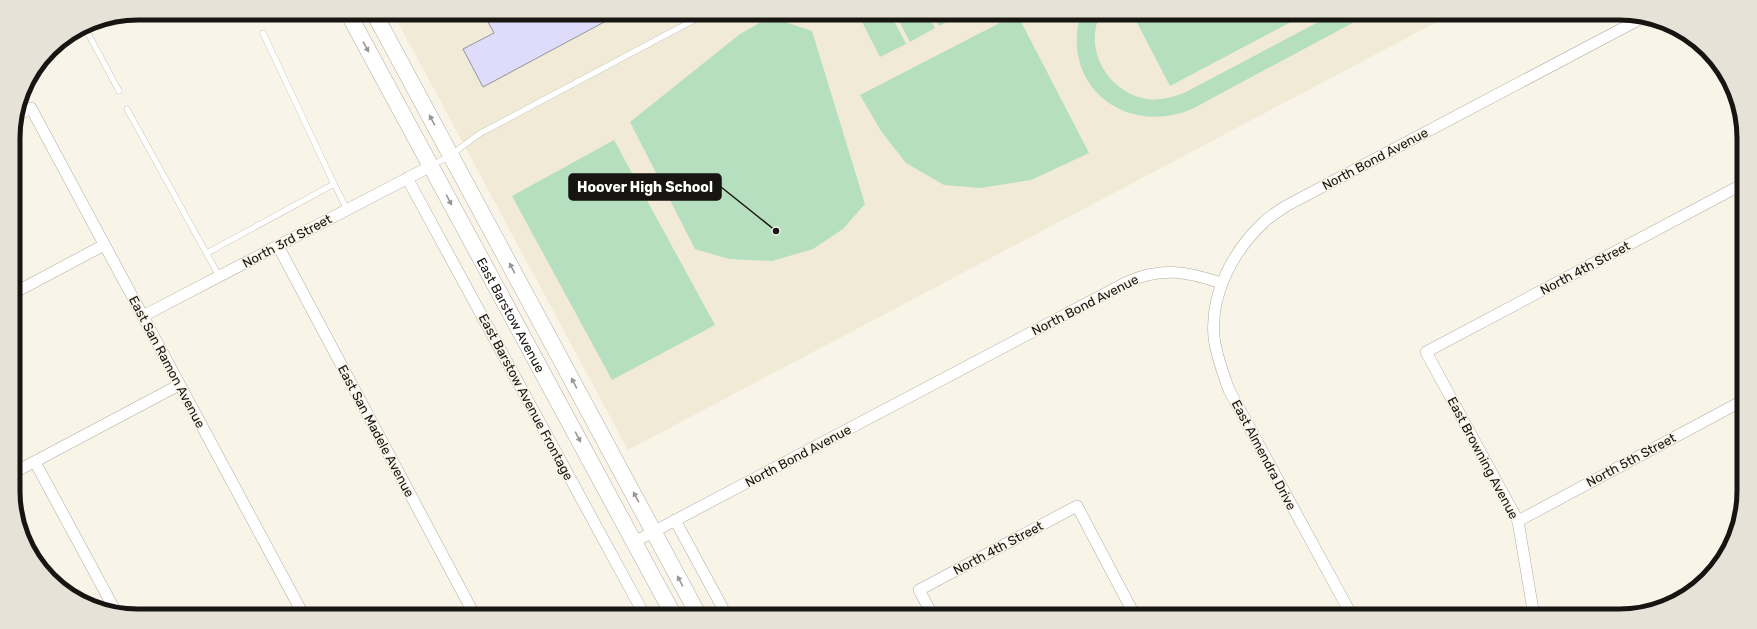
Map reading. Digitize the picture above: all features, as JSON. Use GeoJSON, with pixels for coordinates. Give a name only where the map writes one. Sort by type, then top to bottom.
{"type":"FeatureCollection","features":[{"type":"Feature","properties":{"kind":"main road","name":"East Barstow Avenue"},"geometry":{"type":"LineString","coordinates":[[352,20],[670,609]]}},
{"type":"Feature","properties":{"kind":"main road","name":"East Barstow Avenue"},"geometry":{"type":"LineString","coordinates":[[378,20],[695,609]]}},
{"type":"Feature","properties":{"kind":"street","name":"North Bond Avenue"},"geometry":{"type":"LineString","coordinates":[[634,542],[1144,275],[1164,271],[1185,273],[1221,283],[1249,238],[1265,221],[1286,206],[1636,21]]}},
{"type":"Feature","properties":{"kind":"street","name":"East San Ramon Avenue"},"geometry":{"type":"LineString","coordinates":[[23,112],[31,108],[300,609]]}},
{"type":"Feature","properties":{"kind":"street","name":"North 3rd Street"},"geometry":{"type":"LineString","coordinates":[[143,316],[431,166]]}},
{"type":"Feature","properties":{"kind":"street","name":"East Barstow Avenue Frontage"},"geometry":{"type":"LineString","coordinates":[[407,178],[641,609]]}},
{"type":"Feature","properties":{"kind":"street","name":"North 4th Street"},"geometry":{"type":"LineString","coordinates":[[1426,352],[1737,187]]}},
{"type":"Feature","properties":{"kind":"street"},"geometry":{"type":"LineString","coordinates":[[20,290],[104,244]]}},
{"type":"Feature","properties":{"kind":"street","name":"East San Madele Avenue"},"geometry":{"type":"LineString","coordinates":[[278,246],[471,609]]}},
{"type":"Feature","properties":{"kind":"street","name":"East Almendra Drive"},"geometry":{"type":"LineString","coordinates":[[1221,283],[1216,310],[1214,336],[1219,359],[1229,390],[1348,609]]}},
{"type":"Feature","properties":{"kind":"street","name":"East Browning Avenue"},"geometry":{"type":"LineString","coordinates":[[1426,352],[1518,520],[1533,609]]}},
{"type":"Feature","properties":{"kind":"street"},"geometry":{"type":"LineString","coordinates":[[20,470],[179,385]]}},
{"type":"Feature","properties":{"kind":"street","name":"North 5th Street"},"geometry":{"type":"LineString","coordinates":[[1518,520],[1737,404]]}},
{"type":"Feature","properties":{"kind":"street"},"geometry":{"type":"LineString","coordinates":[[35,462],[113,606]]}},
{"type":"Feature","properties":{"kind":"street","name":"North 4th Street"},"geometry":{"type":"LineString","coordinates":[[929,609],[919,590],[1077,506],[1131,609]]}},
{"type":"Feature","properties":{"kind":"street"},"geometry":{"type":"LineString","coordinates":[[675,520],[723,609]]}},
{"type":"Feature","properties":{"kind":"lane"},"geometry":{"type":"LineString","coordinates":[[431,166],[479,134],[694,20]]}},
{"type":"Feature","properties":{"kind":"lane"},"geometry":{"type":"LineString","coordinates":[[87,32],[119,91]]}},
{"type":"Feature","properties":{"kind":"lane"},"geometry":{"type":"LineString","coordinates":[[262,33],[347,209]]}},
{"type":"Feature","properties":{"kind":"lane"},"geometry":{"type":"LineString","coordinates":[[127,109],[219,276]]}},
{"type":"Feature","properties":{"kind":"lane"},"geometry":{"type":"LineString","coordinates":[[207,253],[334,184]]}},
{"type":"Feature","properties":{"kind":"shaded area"},"geometry":{"type":"Polygon","coordinates":[[[397,20],[1441,20],[628,450],[397,20]]]}},
{"type":"Feature","properties":{"kind":"green space"},"geometry":{"type":"Polygon","coordinates":[[[765,20],[779,20],[812,31],[865,204],[843,229],[813,249],[772,261],[729,259],[695,249],[630,122],[740,34],[765,20]]]}},
{"type":"Feature","properties":{"kind":"green space"},"geometry":{"type":"Polygon","coordinates":[[[866,20],[894,20],[906,44],[880,57],[862,22],[866,20]]]}},
{"type":"Feature","properties":{"kind":"green space"},"geometry":{"type":"Polygon","coordinates":[[[899,20],[931,20],[935,28],[910,42],[899,20]]]}},
{"type":"Feature","properties":{"kind":"green space"},"geometry":{"type":"Polygon","coordinates":[[[936,20],[951,20],[939,26],[936,20]]]}},
{"type":"Feature","properties":{"kind":"green space"},"geometry":{"type":"Polygon","coordinates":[[[1005,20],[1020,20],[1089,153],[1031,180],[980,188],[944,185],[906,163],[881,131],[860,95],[1005,20]]]}},
{"type":"Feature","properties":{"kind":"green space"},"geometry":{"type":"Polygon","coordinates":[[[1080,20],[1098,20],[1096,26],[1095,39],[1097,52],[1101,65],[1108,76],[1118,86],[1129,93],[1152,100],[1168,98],[1184,93],[1322,20],[1358,20],[1192,109],[1167,116],[1143,116],[1122,110],[1103,98],[1089,82],[1080,62],[1077,39],[1080,20]]]}},
{"type":"Feature","properties":{"kind":"green space"},"geometry":{"type":"Polygon","coordinates":[[[1136,20],[1295,20],[1170,86],[1136,20]]]}},
{"type":"Feature","properties":{"kind":"green space"},"geometry":{"type":"Polygon","coordinates":[[[614,140],[715,325],[612,380],[512,196],[614,140]]]}},
{"type":"Feature","properties":{"kind":"building"},"geometry":{"type":"Polygon","coordinates":[[[487,20],[608,20],[483,87],[463,49],[494,33],[487,20]]]}},
{"type":"Feature","properties":{"kind":"place","name":"Hoover High School"},"geometry":{"type":"Point","coordinates":[776,231]}}]}
